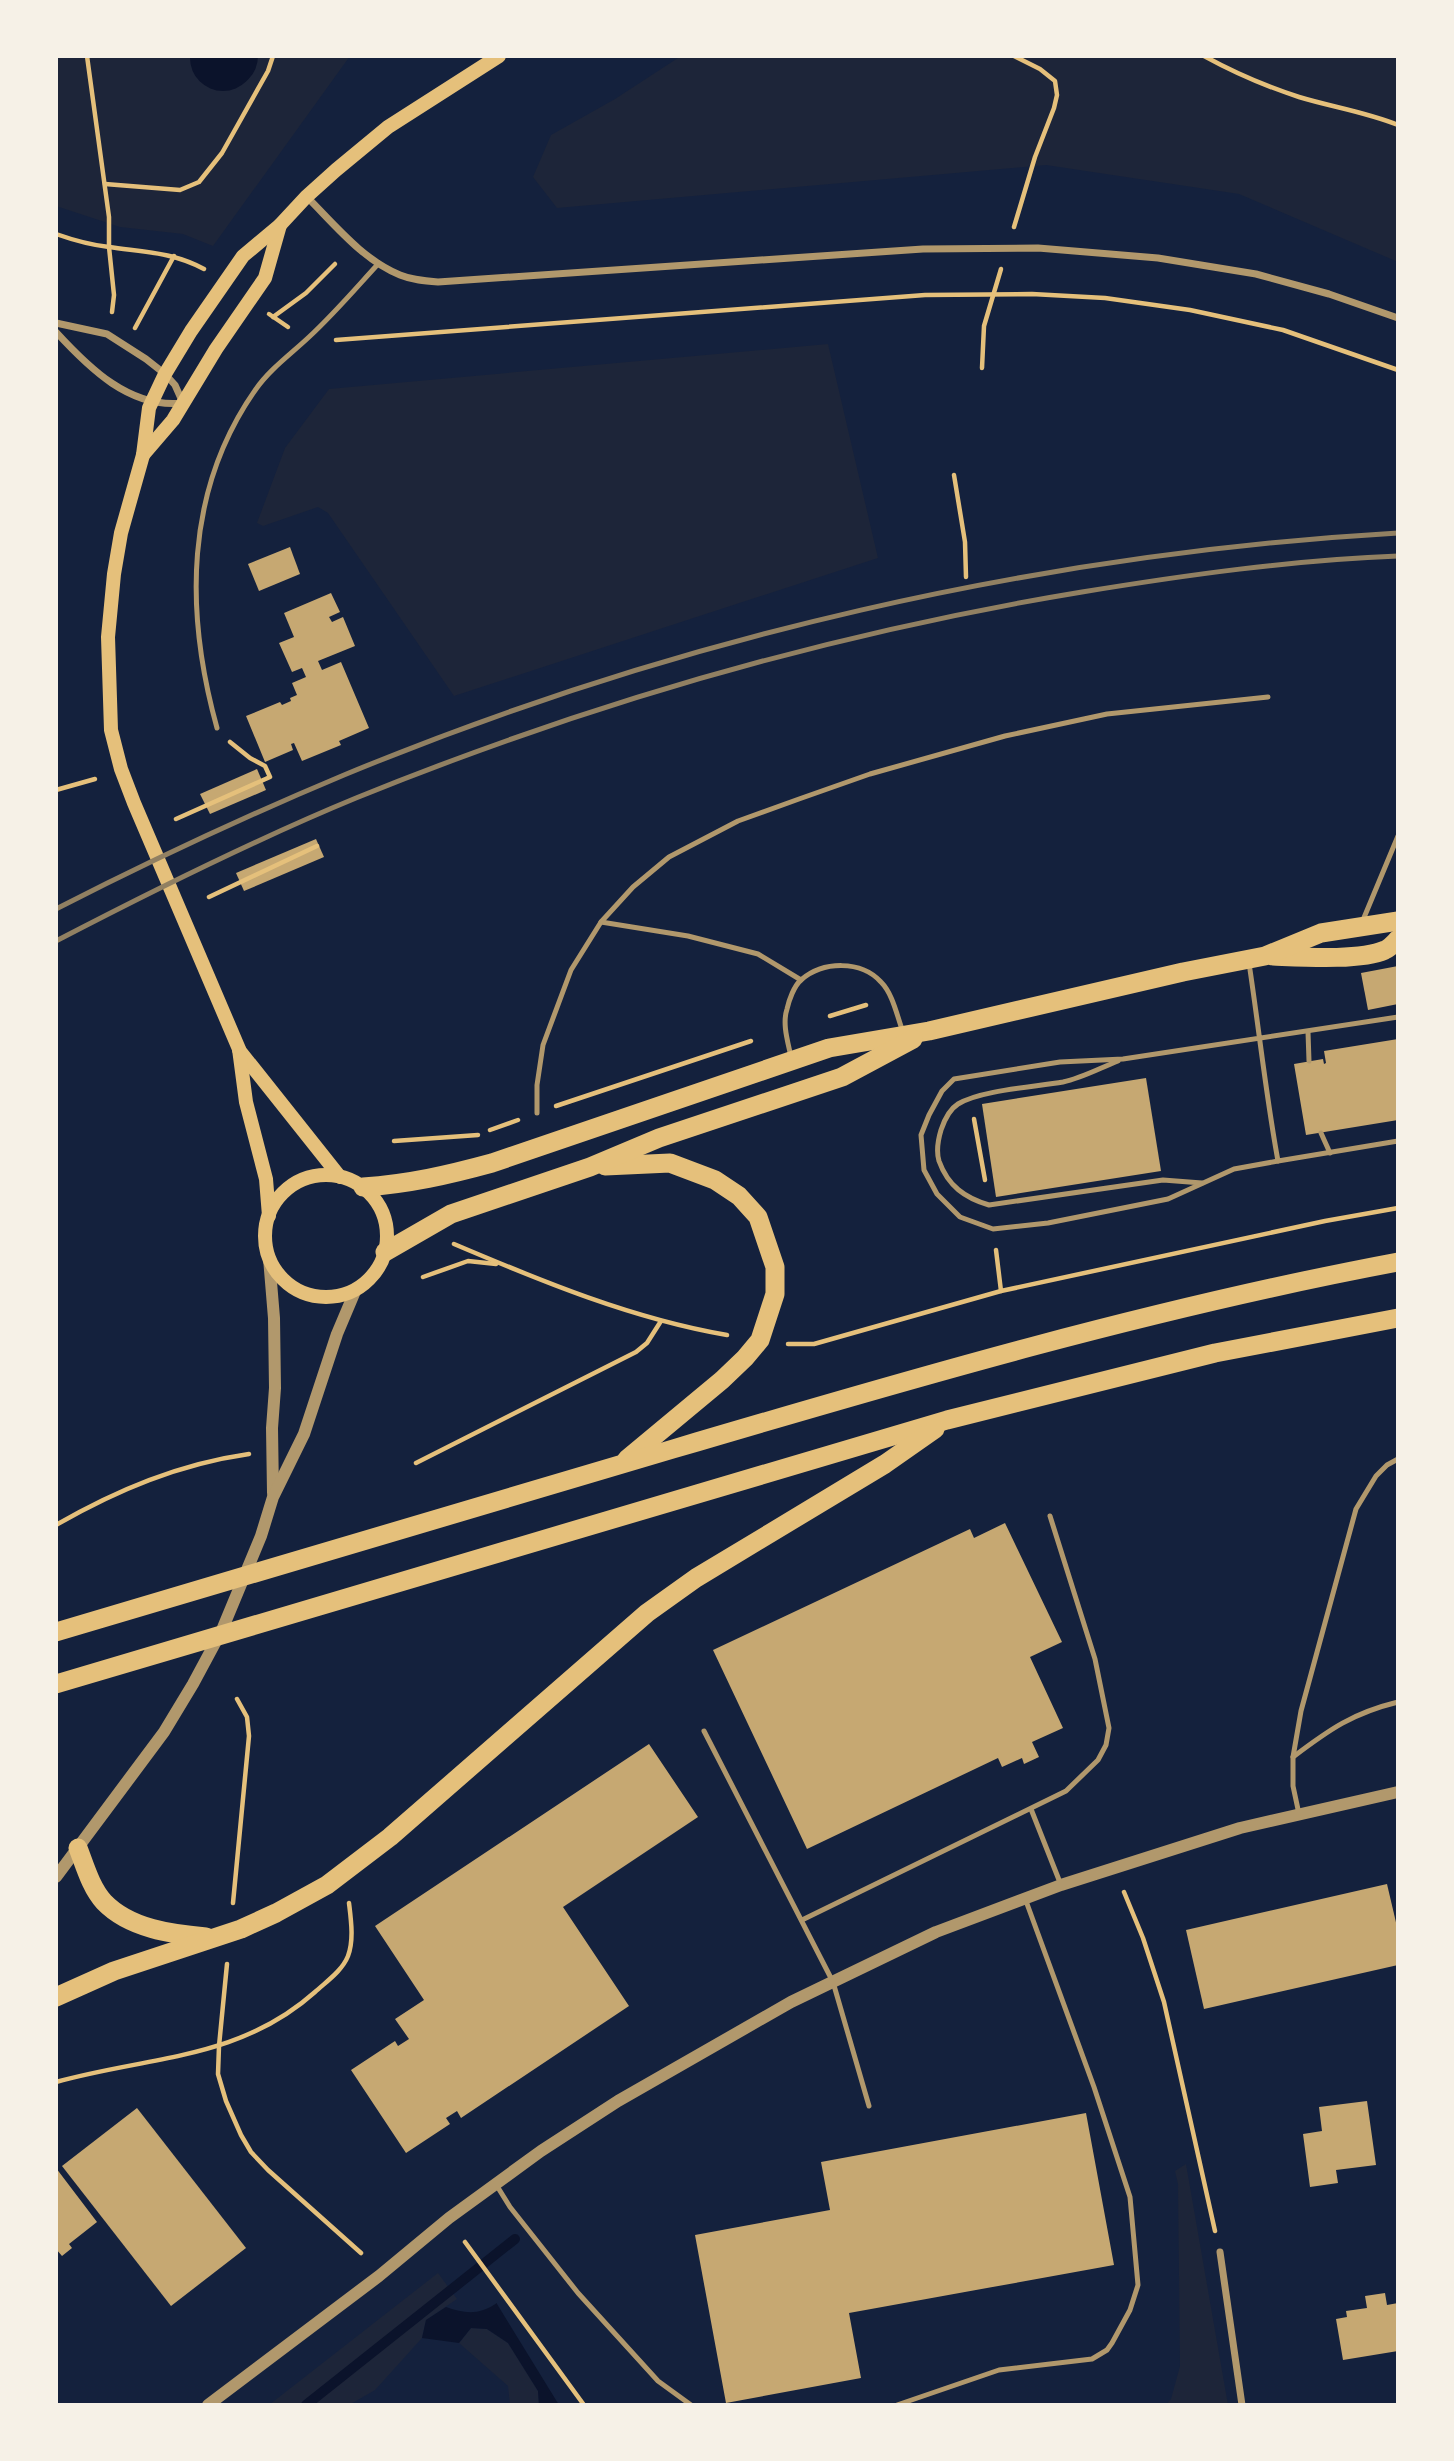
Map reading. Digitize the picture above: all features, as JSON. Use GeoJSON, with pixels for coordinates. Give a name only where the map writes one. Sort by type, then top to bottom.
{"type":"FeatureCollection","features":[{"type":"Feature","properties":{"kind":"highway"},"geometry":{"type":"LineString","coordinates":[[1257,958],[1321,933],[1398,921]]}},
{"type":"Feature","properties":{"kind":"highway"},"geometry":{"type":"LineString","coordinates":[[362,1187],[407,1184],[492,1163],[829,1048],[905,1039],[929,1031],[1183,972],[1257,958],[1332,957],[1371,953],[1386,950],[1398,939]]}},
{"type":"Feature","properties":{"kind":"highway"},"geometry":{"type":"LineString","coordinates":[[385,1252],[451,1214],[590,1167],[659,1138],[842,1077],[905,1039]]}},
{"type":"Feature","properties":{"kind":"highway"},"geometry":{"type":"LineString","coordinates":[[590,1167],[670,1163],[715,1180],[739,1196],[758,1217],[775,1266],[775,1294],[760,1340],[746,1358],[620,1465]]}},
{"type":"Feature","properties":{"kind":"highway"},"geometry":{"type":"LineString","coordinates":[[56,1632],[620,1465],[1074,1335],[1259,1291],[1398,1262]]}},
{"type":"Feature","properties":{"kind":"highway"},"geometry":{"type":"LineString","coordinates":[[56,1684],[947,1420],[1215,1353],[1398,1318]]}},
{"type":"Feature","properties":{"kind":"highway"},"geometry":{"type":"LineString","coordinates":[[78,1849],[90,1880],[104,1902],[138,1924],[182,1942],[220,1945],[327,1885],[390,1837],[604,1649],[657,1606],[760,1537],[885,1464],[947,1420]]}},
{"type":"Feature","properties":{"kind":"highway"},"geometry":{"type":"LineString","coordinates":[[56,1997],[182,1942]]}},
{"type":"Feature","properties":{"kind":"main road"},"geometry":{"type":"LineString","coordinates":[[340,1177],[239,1049],[121,769],[111,730],[108,637],[114,574],[124,522],[143,455],[151,403],[191,331],[243,256],[280,225],[306,197],[388,127],[499,56]]}},
{"type":"Feature","properties":{"kind":"main road"},"geometry":{"type":"LineString","coordinates":[[143,455],[173,420],[216,349],[265,278],[280,225]]}},
{"type":"Feature","properties":{"kind":"main road"},"geometry":{"type":"LineString","coordinates":[[239,1049],[246,1102],[266,1180],[269,1216],[265,1237],[269,1258],[278,1274],[305,1294],[331,1296],[356,1289],[369,1280],[379,1267],[385,1252],[387,1234],[384,1216],[375,1200],[362,1187],[340,1177],[318,1176],[297,1182],[279,1197],[269,1216]]}},
{"type":"Feature","properties":{"kind":"street"},"geometry":{"type":"LineString","coordinates":[[306,197],[354,244],[379,263],[415,279],[458,283],[923,249],[1007,247],[1135,255],[1256,274],[1317,290],[1398,318]]}},
{"type":"Feature","properties":{"kind":"street"},"geometry":{"type":"LineString","coordinates":[[56,323],[107,334],[165,374],[175,385],[183,403],[151,403],[124,391],[88,366],[56,332]]}},
{"type":"Feature","properties":{"kind":"street"},"geometry":{"type":"LineString","coordinates":[[269,1258],[274,1318],[274,1497]]}},
{"type":"Feature","properties":{"kind":"street"},"geometry":{"type":"LineString","coordinates":[[56,1877],[164,1732],[194,1685],[226,1619],[261,1536],[274,1497],[304,1434],[337,1334],[356,1289]]}},
{"type":"Feature","properties":{"kind":"street"},"geometry":{"type":"LineString","coordinates":[[208,2405],[495,2183],[618,2101],[791,2002],[936,1932],[1061,1885],[1240,1828],[1398,1792]]}},
{"type":"Feature","properties":{"kind":"street"},"geometry":{"type":"LineString","coordinates":[[1220,2252],[1242,2405]]}},
{"type":"Feature","properties":{"kind":"lane"},"geometry":{"type":"LineString","coordinates":[[218,729],[209,698],[195,609],[195,572],[207,496],[229,437],[257,388],[311,336],[379,263]]}},
{"type":"Feature","properties":{"kind":"lane"},"geometry":{"type":"LineString","coordinates":[[537,1113],[537,1085],[543,1045],[571,970],[601,922],[633,887],[669,857],[738,821],[870,774],[1005,736],[1107,714],[1268,697]]}},
{"type":"Feature","properties":{"kind":"lane"},"geometry":{"type":"LineString","coordinates":[[1360,926],[1398,836]]}},
{"type":"Feature","properties":{"kind":"lane"},"geometry":{"type":"LineString","coordinates":[[601,922],[688,936],[758,954],[801,980]]}},
{"type":"Feature","properties":{"kind":"lane"},"geometry":{"type":"LineString","coordinates":[[1257,958],[1260,1039],[1278,1161]]}},
{"type":"Feature","properties":{"kind":"lane"},"geometry":{"type":"LineString","coordinates":[[792,1060],[786,1030],[786,1011],[793,991],[801,980],[819,970],[837,965],[855,967],[873,974],[884,984],[905,1039]]}},
{"type":"Feature","properties":{"kind":"lane"},"geometry":{"type":"LineString","coordinates":[[1398,1017],[1124,1059],[1060,1062],[954,1079],[942,1091],[921,1135],[924,1170],[937,1194],[960,1217],[993,1229],[1048,1223],[1168,1199],[1234,1169],[1398,1141]]}},
{"type":"Feature","properties":{"kind":"lane"},"geometry":{"type":"LineString","coordinates":[[1308,1032],[1309,1061]]}},
{"type":"Feature","properties":{"kind":"lane"},"geometry":{"type":"LineString","coordinates":[[1124,1059],[1067,1081],[984,1096],[956,1105],[943,1122],[937,1141],[938,1159],[946,1177],[972,1200],[989,1205],[1163,1180],[1205,1184]]}},
{"type":"Feature","properties":{"kind":"lane"},"geometry":{"type":"LineString","coordinates":[[1321,1133],[1330,1153]]}},
{"type":"Feature","properties":{"kind":"lane"},"geometry":{"type":"LineString","coordinates":[[1299,1814],[1293,1786],[1293,1757],[1301,1711],[1356,1509],[1376,1476],[1398,1459]]}},
{"type":"Feature","properties":{"kind":"lane"},"geometry":{"type":"LineString","coordinates":[[802,1920],[1066,1791],[1098,1760],[1106,1745],[1109,1728],[1095,1659],[1050,1516]]}},
{"type":"Feature","properties":{"kind":"lane"},"geometry":{"type":"LineString","coordinates":[[1293,1757],[1334,1726],[1367,1710],[1398,1702]]}},
{"type":"Feature","properties":{"kind":"lane"},"geometry":{"type":"LineString","coordinates":[[704,1731],[833,1982],[869,2106]]}},
{"type":"Feature","properties":{"kind":"lane"},"geometry":{"type":"LineString","coordinates":[[1031,1809],[1061,1885]]}},
{"type":"Feature","properties":{"kind":"lane"},"geometry":{"type":"LineString","coordinates":[[897,2405],[999,2370],[1092,2359],[1107,2350],[1112,2343],[1130,2310],[1138,2285],[1130,2197],[1094,2087],[1025,1898]]}},
{"type":"Feature","properties":{"kind":"lane"},"geometry":{"type":"LineString","coordinates":[[495,2183],[510,2207],[578,2293],[658,2381],[691,2405]]}},
{"type":"Feature","properties":{"kind":"path"},"geometry":{"type":"LineString","coordinates":[[87,56],[109,217],[114,295],[112,313]]}},
{"type":"Feature","properties":{"kind":"path"},"geometry":{"type":"LineString","coordinates":[[105,184],[180,190],[199,183],[222,153],[268,71],[273,56]]}},
{"type":"Feature","properties":{"kind":"path"},"geometry":{"type":"LineString","coordinates":[[982,368],[984,327],[1035,157],[1057,94],[1055,81],[1040,69],[1014,56]]}},
{"type":"Feature","properties":{"kind":"path"},"geometry":{"type":"LineString","coordinates":[[1204,56],[1243,78],[1398,125]]}},
{"type":"Feature","properties":{"kind":"path"},"geometry":{"type":"LineString","coordinates":[[56,234],[109,247],[174,256],[209,272]]}},
{"type":"Feature","properties":{"kind":"path"},"geometry":{"type":"LineString","coordinates":[[135,329],[174,256]]}},
{"type":"Feature","properties":{"kind":"path"},"geometry":{"type":"LineString","coordinates":[[273,317],[306,293],[335,264]]}},
{"type":"Feature","properties":{"kind":"path"},"geometry":{"type":"LineString","coordinates":[[265,312],[300,333],[331,340],[345,340],[925,295],[994,293],[1105,298],[1190,310],[1283,330],[1398,370]]}},
{"type":"Feature","properties":{"kind":"path"},"geometry":{"type":"LineString","coordinates":[[954,475],[965,542],[966,577]]}},
{"type":"Feature","properties":{"kind":"path"},"geometry":{"type":"LineString","coordinates":[[176,819],[270,777],[265,766],[234,747],[218,729]]}},
{"type":"Feature","properties":{"kind":"path"},"geometry":{"type":"LineString","coordinates":[[56,790],[95,779]]}},
{"type":"Feature","properties":{"kind":"path"},"geometry":{"type":"LineString","coordinates":[[209,897],[317,846]]}},
{"type":"Feature","properties":{"kind":"path"},"geometry":{"type":"LineString","coordinates":[[820,1019],[866,1005]]}},
{"type":"Feature","properties":{"kind":"path"},"geometry":{"type":"LineString","coordinates":[[394,1141],[478,1135]]}},
{"type":"Feature","properties":{"kind":"path"},"geometry":{"type":"LineString","coordinates":[[780,1343],[814,1344],[1001,1291],[1325,1221],[1398,1208]]}},
{"type":"Feature","properties":{"kind":"path"},"geometry":{"type":"LineString","coordinates":[[453,1243],[503,1265],[661,1321],[736,1336]]}},
{"type":"Feature","properties":{"kind":"path"},"geometry":{"type":"LineString","coordinates":[[424,1277],[468,1261],[503,1265]]}},
{"type":"Feature","properties":{"kind":"path"},"geometry":{"type":"LineString","coordinates":[[900,1320],[903,1327]]}},
{"type":"Feature","properties":{"kind":"path"},"geometry":{"type":"LineString","coordinates":[[416,1464],[636,1352],[647,1343],[661,1321]]}},
{"type":"Feature","properties":{"kind":"path"},"geometry":{"type":"LineString","coordinates":[[56,1525],[125,1488],[209,1461],[250,1453]]}},
{"type":"Feature","properties":{"kind":"path"},"geometry":{"type":"LineString","coordinates":[[232,1911],[249,1737],[247,1717],[237,1699]]}},
{"type":"Feature","properties":{"kind":"path"},"geometry":{"type":"LineString","coordinates":[[1124,1890],[1164,2002],[1220,2252]]}},
{"type":"Feature","properties":{"kind":"path"},"geometry":{"type":"LineString","coordinates":[[56,2082],[181,2057],[240,2039],[280,2020],[340,1969],[348,1957],[351,1944],[349,1903]]}},
{"type":"Feature","properties":{"kind":"path"},"geometry":{"type":"LineString","coordinates":[[220,1945],[218,2074],[226,2101],[241,2134],[251,2152],[268,2170],[361,2253]]}},
{"type":"Feature","properties":{"kind":"path"},"geometry":{"type":"LineString","coordinates":[[465,2242],[584,2405]]}},
{"type":"Feature","properties":{"kind":"shaded area"},"geometry":{"type":"Polygon","coordinates":[[[56,56],[350,56],[213,246],[183,234],[120,227],[56,206],[56,56]]]}},
{"type":"Feature","properties":{"kind":"shaded area"},"geometry":{"type":"Polygon","coordinates":[[[681,56],[1398,56],[1398,262],[1239,194],[1046,165],[557,208],[533,177],[551,135],[615,99],[681,56]]]}},
{"type":"Feature","properties":{"kind":"shaded area"},"geometry":{"type":"Polygon","coordinates":[[[828,344],[878,558],[454,696],[328,513],[318,507],[263,526],[257,523],[285,448],[329,389],[828,344]]]}},
{"type":"Feature","properties":{"kind":"shaded area"},"geometry":{"type":"Polygon","coordinates":[[[1186,2164],[1228,2405],[1166,2405],[1171,2399],[1180,2366],[1178,2184],[1175,2171],[1186,2164]]]}},
{"type":"Feature","properties":{"kind":"shaded area"},"geometry":{"type":"Polygon","coordinates":[[[438,2273],[457,2299],[426,2320],[422,2338],[375,2390],[349,2405],[269,2405],[438,2273]]]}},
{"type":"Feature","properties":{"kind":"shaded area"},"geometry":{"type":"Polygon","coordinates":[[[497,2303],[559,2405],[539,2405],[538,2391],[508,2343],[487,2329],[471,2328],[459,2343],[422,2338],[426,2320],[446,2307],[472,2312],[484,2310],[497,2303]]]}},
{"type":"Feature","properties":{"kind":"shaded area"},"geometry":{"type":"Polygon","coordinates":[[[471,2328],[487,2329],[508,2343],[538,2391],[539,2405],[510,2405],[508,2386],[459,2343],[471,2328]]]}},
{"type":"Feature","properties":{"kind":"building"},"geometry":{"type":"Polygon","coordinates":[[[290,547],[300,574],[259,591],[248,564],[290,547]]]}},
{"type":"Feature","properties":{"kind":"building"},"geometry":{"type":"Polygon","coordinates":[[[331,593],[340,612],[329,617],[332,622],[343,617],[355,646],[318,661],[322,670],[341,662],[369,728],[339,741],[341,745],[302,761],[294,743],[291,744],[293,750],[265,762],[246,716],[280,702],[282,705],[291,701],[290,698],[297,695],[292,683],[306,677],[302,668],[292,672],[279,643],[294,637],[284,613],[331,593]]]}},
{"type":"Feature","properties":{"kind":"building"},"geometry":{"type":"Polygon","coordinates":[[[257,769],[266,790],[210,814],[200,794],[257,769]]]}},
{"type":"Feature","properties":{"kind":"building"},"geometry":{"type":"Polygon","coordinates":[[[316,839],[324,857],[244,891],[236,873],[316,839]]]}},
{"type":"Feature","properties":{"kind":"building"},"geometry":{"type":"Polygon","coordinates":[[[1398,966],[1398,1004],[1368,1010],[1361,973],[1398,966]]]}},
{"type":"Feature","properties":{"kind":"building"},"geometry":{"type":"Polygon","coordinates":[[[1398,1039],[1398,1120],[1306,1135],[1294,1064],[1323,1059],[1324,1064],[1324,1051],[1398,1039]]]}},
{"type":"Feature","properties":{"kind":"building"},"geometry":{"type":"Polygon","coordinates":[[[1146,1078],[1161,1171],[996,1197],[982,1104],[1146,1078]]]}},
{"type":"Feature","properties":{"kind":"building"},"geometry":{"type":"Polygon","coordinates":[[[1005,1523],[1062,1642],[1030,1657],[1063,1728],[1032,1742],[1039,1757],[1024,1764],[1022,1758],[1002,1767],[998,1758],[807,1849],[713,1650],[970,1529],[974,1538],[1005,1523]]]}},
{"type":"Feature","properties":{"kind":"building"},"geometry":{"type":"Polygon","coordinates":[[[649,1744],[698,1817],[563,1907],[629,2006],[461,2118],[457,2111],[446,2118],[450,2124],[406,2153],[351,2070],[395,2041],[398,2046],[409,2039],[395,2019],[424,2000],[375,1926],[649,1744]]]}},
{"type":"Feature","properties":{"kind":"building"},"geometry":{"type":"Polygon","coordinates":[[[1387,1884],[1398,1931],[1398,1965],[1204,2009],[1186,1930],[1387,1884]]]}},
{"type":"Feature","properties":{"kind":"building"},"geometry":{"type":"Polygon","coordinates":[[[1367,2101],[1376,2165],[1336,2170],[1338,2183],[1310,2187],[1303,2134],[1322,2131],[1319,2107],[1367,2101]]]}},
{"type":"Feature","properties":{"kind":"building"},"geometry":{"type":"Polygon","coordinates":[[[137,2108],[246,2248],[171,2306],[62,2166],[137,2108]]]}},
{"type":"Feature","properties":{"kind":"building"},"geometry":{"type":"Polygon","coordinates":[[[1086,2113],[1114,2265],[849,2313],[861,2378],[726,2403],[695,2235],[830,2210],[821,2162],[1086,2113]]]}},
{"type":"Feature","properties":{"kind":"building"},"geometry":{"type":"Polygon","coordinates":[[[56,2168],[97,2222],[69,2244],[72,2248],[62,2256],[56,2249],[56,2168]]]}},
{"type":"Feature","properties":{"kind":"building"},"geometry":{"type":"Polygon","coordinates":[[[1385,2293],[1387,2305],[1398,2303],[1398,2351],[1343,2360],[1336,2319],[1347,2317],[1346,2311],[1367,2308],[1365,2296],[1385,2293]]]}},
{"type":"Feature","properties":{"kind":"waterway"},"geometry":{"type":"LineString","coordinates":[[306,2405],[515,2239]]}},
{"type":"Feature","properties":{"kind":"railway"},"geometry":{"type":"LineString","coordinates":[[56,909],[198,839],[344,775],[470,726],[599,682],[729,643],[861,610],[994,582],[1128,560],[1263,544],[1398,533]]}},
{"type":"Feature","properties":{"kind":"railway"},"geometry":{"type":"LineString","coordinates":[[56,941],[204,866],[356,798],[533,732],[713,675],[896,628],[1082,592],[1240,569],[1398,556]]}}]}
